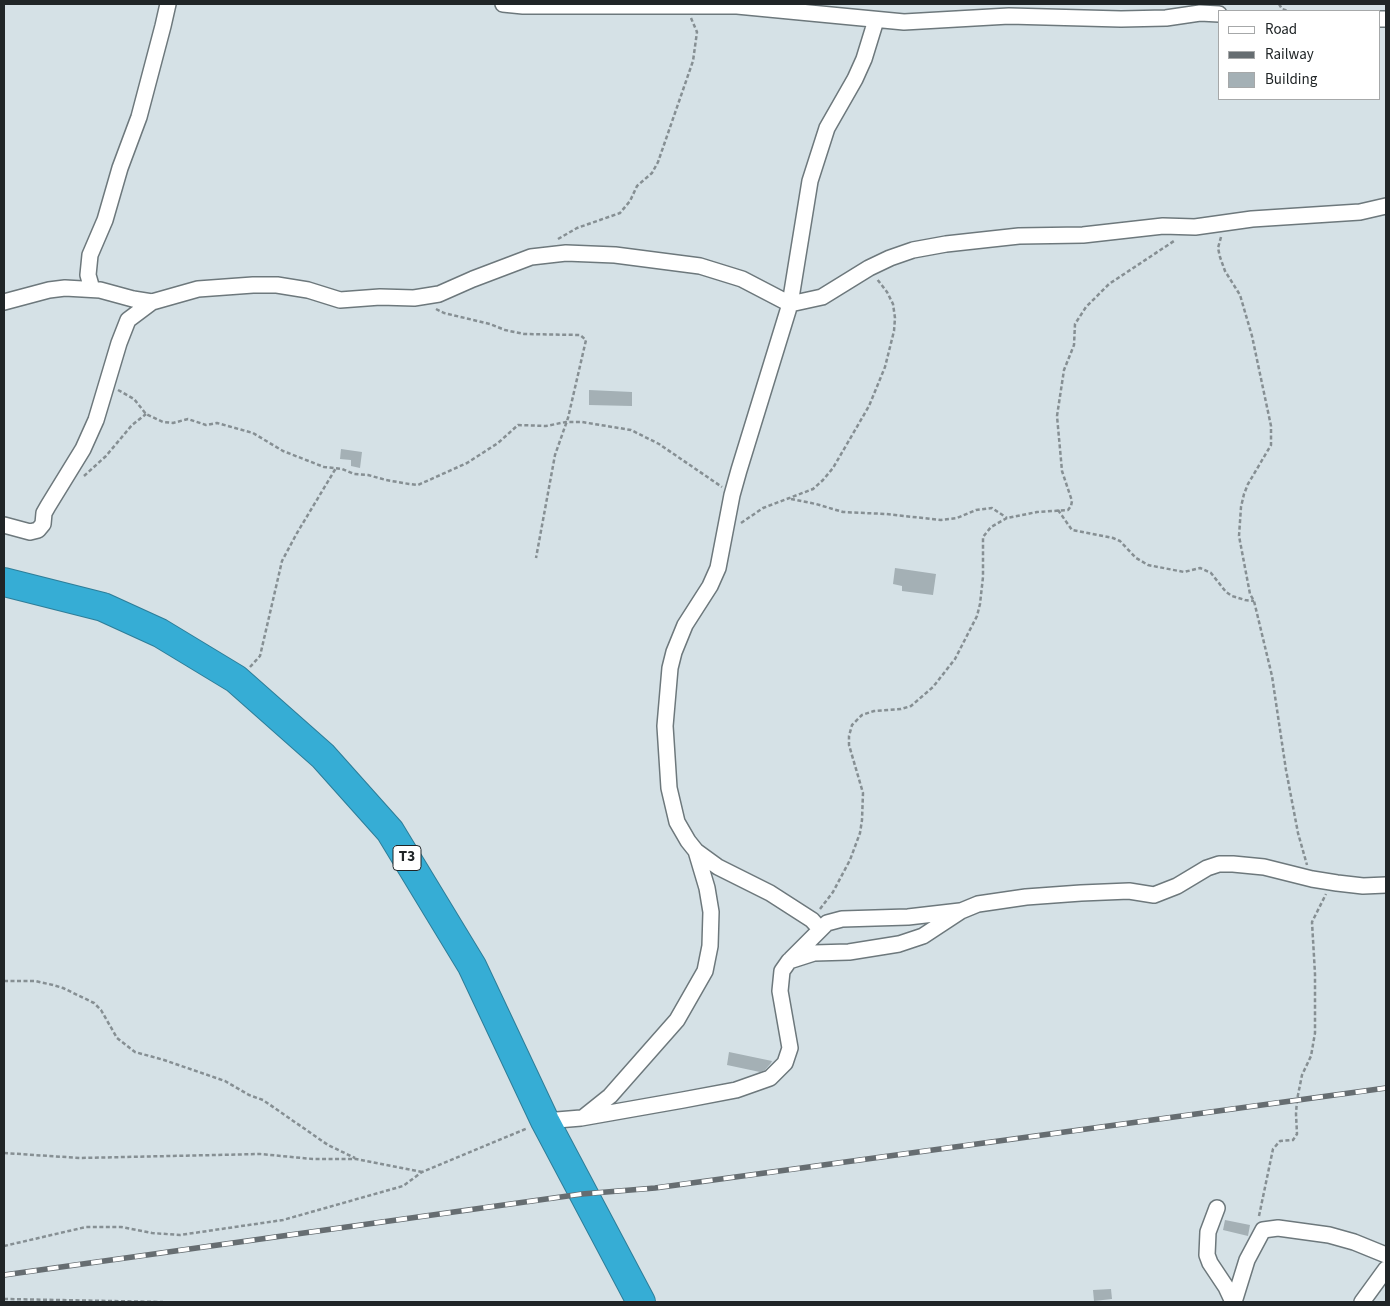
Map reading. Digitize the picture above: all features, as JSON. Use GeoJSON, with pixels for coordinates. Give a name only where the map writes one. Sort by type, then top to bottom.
{"type":"FeatureCollection","features":[{"type":"Feature","properties":{"kind":"highway","name":"T3"},"geometry":{"type":"LineString","coordinates":[[4,582],[103,607],[160,634],[236,679],[323,756],[390,831],[472,966],[545,1121],[641,1302]]}},
{"type":"Feature","properties":{"kind":"street"},"geometry":{"type":"LineString","coordinates":[[92,289],[88,275],[90,255],[105,220],[120,168],[139,117],[164,26],[168,4]]}},
{"type":"Feature","properties":{"kind":"street"},"geometry":{"type":"LineString","coordinates":[[502,4],[522,6],[737,6],[904,22],[966,11],[1044,10],[1121,19],[1166,18],[1200,13],[1218,14]]}},
{"type":"Feature","properties":{"kind":"street"},"geometry":{"type":"LineString","coordinates":[[816,925],[770,893],[718,867],[696,851],[688,841],[677,822],[669,788],[665,726],[670,668],[674,652],[685,625],[710,586],[718,568],[732,495],[790,304],[806,197],[815,162],[827,128],[856,79],[876,20]]}},
{"type":"Feature","properties":{"kind":"street"},"geometry":{"type":"LineString","coordinates":[[4,525],[30,532],[41,528],[48,506],[82,449],[96,420],[124,327],[128,320],[152,302],[198,289],[277,285],[294,287],[340,300],[380,297],[414,298],[439,294],[531,257],[566,254],[615,255],[700,266],[742,279],[790,304],[822,297],[869,268],[890,258],[913,250],[946,244],[1019,236],[1083,235],[1163,226],[1195,227],[1225,221],[1360,212],[1386,206]]}},
{"type":"Feature","properties":{"kind":"street"},"geometry":{"type":"LineString","coordinates":[[4,302],[49,290],[65,288],[92,289],[152,302]]}},
{"type":"Feature","properties":{"kind":"street"},"geometry":{"type":"LineString","coordinates":[[581,1118],[610,1096],[677,1020],[705,971],[710,946],[711,912],[707,888],[696,851]]}},
{"type":"Feature","properties":{"kind":"street"},"geometry":{"type":"LineString","coordinates":[[789,961],[814,953],[850,952],[900,944],[923,936],[961,911],[978,904],[996,900],[1129,891],[1154,895],[1177,886],[1207,868],[1219,864],[1264,867],[1312,879],[1363,886],[1386,885]]}},
{"type":"Feature","properties":{"kind":"street"},"geometry":{"type":"LineString","coordinates":[[545,1121],[581,1118],[736,1090],[770,1078],[785,1063],[790,1048],[780,991],[782,971],[816,925],[842,918],[908,917],[961,911]]}},
{"type":"Feature","properties":{"kind":"street"},"geometry":{"type":"LineString","coordinates":[[1217,1208],[1208,1232],[1206,1255],[1233,1302]]}},
{"type":"Feature","properties":{"kind":"street"},"geometry":{"type":"LineString","coordinates":[[1233,1302],[1247,1260],[1261,1232],[1269,1228],[1329,1235],[1354,1242],[1386,1255]]}},
{"type":"Feature","properties":{"kind":"street"},"geometry":{"type":"LineString","coordinates":[[1362,1302],[1386,1269]]}},
{"type":"Feature","properties":{"kind":"path"},"geometry":{"type":"LineString","coordinates":[[555,241],[577,228],[620,213],[630,201],[636,186],[652,173],[658,162],[693,61],[698,32],[684,6]]}},
{"type":"Feature","properties":{"kind":"path"},"geometry":{"type":"LineString","coordinates":[[1225,221],[1218,248],[1220,257],[1225,271],[1240,295],[1252,336],[1271,426],[1271,444],[1248,484],[1241,507],[1239,536],[1250,594],[1254,601],[1272,676],[1286,770],[1298,833],[1312,879]]}},
{"type":"Feature","properties":{"kind":"path"},"geometry":{"type":"LineString","coordinates":[[816,925],[850,860],[860,833],[864,793],[849,745],[852,725],[862,715],[874,711],[901,709],[911,706],[944,675],[955,659],[977,616],[983,583],[983,537],[991,526],[1007,518],[1037,512],[1068,510],[1072,501],[1062,471],[1058,416],[1064,370],[1074,346],[1075,324],[1086,307],[1109,284],[1195,227]]}},
{"type":"Feature","properties":{"kind":"path"},"geometry":{"type":"LineString","coordinates":[[725,536],[763,508],[814,489],[833,468],[869,406],[885,367],[894,331],[894,311],[887,292],[869,268]]}},
{"type":"Feature","properties":{"kind":"path"},"geometry":{"type":"LineString","coordinates":[[414,298],[444,313],[490,324],[505,330],[524,334],[580,335],[586,340],[566,422],[555,456],[536,558]]}},
{"type":"Feature","properties":{"kind":"path"},"geometry":{"type":"LineString","coordinates":[[108,381],[120,392],[134,399],[146,414],[167,423],[188,419],[206,425],[217,423],[253,433],[283,451],[324,467],[386,480],[418,485],[467,463],[498,443],[518,425],[546,426],[566,422],[598,423],[631,430],[659,444],[732,495]]}},
{"type":"Feature","properties":{"kind":"path"},"geometry":{"type":"LineString","coordinates":[[79,480],[93,468],[139,418],[146,414]]}},
{"type":"Feature","properties":{"kind":"path"},"geometry":{"type":"LineString","coordinates":[[236,679],[260,656],[282,561],[297,532],[336,468]]}},
{"type":"Feature","properties":{"kind":"path"},"geometry":{"type":"LineString","coordinates":[[790,499],[843,512],[886,514],[941,520],[957,518],[976,510],[992,508],[1007,518]]}},
{"type":"Feature","properties":{"kind":"path"},"geometry":{"type":"LineString","coordinates":[[1058,510],[1072,530],[1120,541],[1136,558],[1148,565],[1184,572],[1200,568],[1211,573],[1226,592],[1232,596],[1254,601]]}},
{"type":"Feature","properties":{"kind":"path"},"geometry":{"type":"LineString","coordinates":[[1261,1232],[1258,1218],[1273,1149],[1280,1141],[1293,1140],[1297,1134],[1296,1114],[1302,1075],[1311,1056],[1315,1033],[1315,974],[1312,922],[1332,882]]}},
{"type":"Feature","properties":{"kind":"path"},"geometry":{"type":"LineString","coordinates":[[4,981],[35,981],[53,985],[94,1003],[101,1010],[118,1038],[135,1052],[225,1081],[263,1100],[328,1144],[356,1159]]}},
{"type":"Feature","properties":{"kind":"path"},"geometry":{"type":"LineString","coordinates":[[4,1246],[86,1227],[121,1227],[152,1233],[180,1235],[276,1221],[402,1186],[422,1172],[545,1121]]}},
{"type":"Feature","properties":{"kind":"path"},"geometry":{"type":"LineString","coordinates":[[4,1153],[80,1158],[260,1154],[313,1159],[356,1159],[422,1172]]}},
{"type":"Feature","properties":{"kind":"path"},"geometry":{"type":"LineString","coordinates":[[4,1299],[163,1302]]}},
{"type":"Feature","properties":{"kind":"building"},"geometry":{"type":"Polygon","coordinates":[[[589,390],[632,392],[632,406],[589,405],[589,390]]]}},
{"type":"Feature","properties":{"kind":"building"},"geometry":{"type":"Polygon","coordinates":[[[341,449],[362,452],[360,468],[351,466],[351,460],[340,459],[341,449]]]}},
{"type":"Feature","properties":{"kind":"building"},"geometry":{"type":"Polygon","coordinates":[[[895,568],[936,574],[933,595],[902,591],[902,586],[893,584],[895,568]]]}},
{"type":"Feature","properties":{"kind":"building"},"geometry":{"type":"Polygon","coordinates":[[[729,1052],[772,1061],[765,1070],[760,1072],[727,1065],[729,1052]]]}},
{"type":"Feature","properties":{"kind":"building"},"geometry":{"type":"Polygon","coordinates":[[[1225,1220],[1250,1225],[1248,1236],[1223,1230],[1225,1220]]]}},
{"type":"Feature","properties":{"kind":"building"},"geometry":{"type":"Polygon","coordinates":[[[1111,1289],[1112,1299],[1094,1301],[1093,1290],[1111,1289]]]}},
{"type":"Feature","properties":{"kind":"railway"},"geometry":{"type":"LineString","coordinates":[[4,1275],[582,1194],[655,1188],[1386,1088]]}}]}
